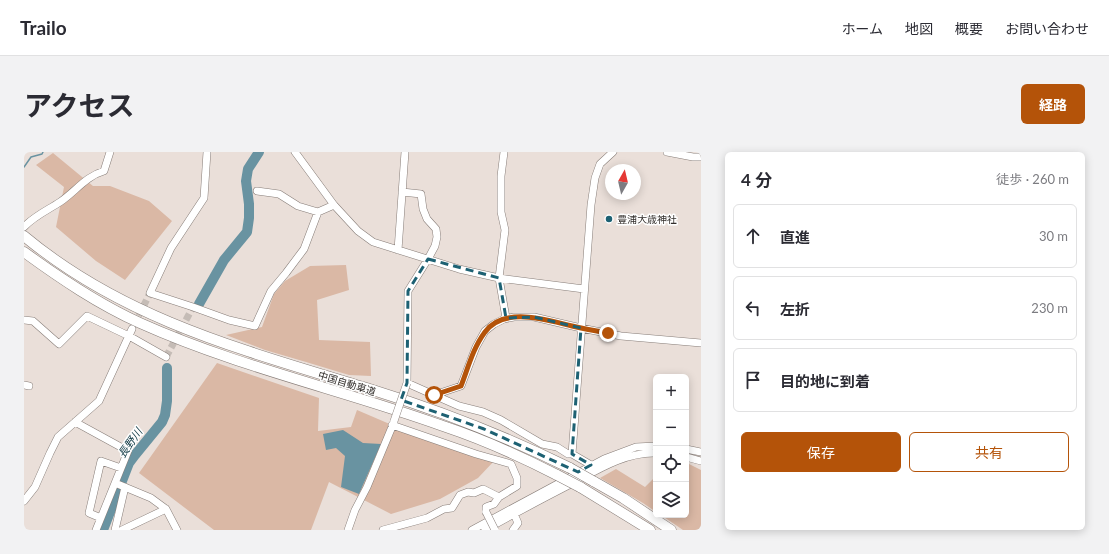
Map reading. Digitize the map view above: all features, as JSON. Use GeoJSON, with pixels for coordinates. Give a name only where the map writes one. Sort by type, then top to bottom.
{"type":"FeatureCollection","features":[{"type":"Feature","properties":{"kind":"highway","name":"中国自動車道"},"geometry":{"type":"LineString","coordinates":[[24,236],[84,280],[144,311],[175,325],[245,351],[448,415],[518,443],[570,468],[623,498],[671,530]]}},
{"type":"Feature","properties":{"kind":"highway","name":"中国自動車道"},"geometry":{"type":"LineString","coordinates":[[24,252],[50,271],[95,299],[139,322],[241,362],[444,426],[514,454],[580,487],[650,530]]}},
{"type":"Feature","properties":{"kind":"street"},"geometry":{"type":"LineString","coordinates":[[26,224],[62,200],[95,174],[104,171],[110,152]]}},
{"type":"Feature","properties":{"kind":"street"},"geometry":{"type":"LineString","coordinates":[[207,152],[204,198],[171,248],[150,293],[229,320],[255,326],[271,291],[304,249],[318,212]]}},
{"type":"Feature","properties":{"kind":"street"},"geometry":{"type":"LineString","coordinates":[[296,152],[334,205],[358,231],[373,242],[458,269],[498,278],[584,289]]}},
{"type":"Feature","properties":{"kind":"street"},"geometry":{"type":"LineString","coordinates":[[398,250],[405,152]]}},
{"type":"Feature","properties":{"kind":"street"},"geometry":{"type":"LineString","coordinates":[[504,152],[501,176],[501,212],[505,230],[498,278],[506,318]]}},
{"type":"Feature","properties":{"kind":"street"},"geometry":{"type":"LineString","coordinates":[[572,454],[591,205],[595,178],[600,164],[613,152]]}},
{"type":"Feature","properties":{"kind":"street"},"geometry":{"type":"LineString","coordinates":[[667,152],[693,157],[701,156]]}},
{"type":"Feature","properties":{"kind":"street"},"geometry":{"type":"LineString","coordinates":[[257,191],[279,194],[298,206],[318,212],[334,205]]}},
{"type":"Feature","properties":{"kind":"street"},"geometry":{"type":"LineString","coordinates":[[348,530],[355,510],[367,487],[393,423],[407,383],[408,291],[435,246],[437,237],[436,230],[427,219],[423,209],[421,194],[402,192]]}},
{"type":"Feature","properties":{"kind":"street"},"geometry":{"type":"LineString","coordinates":[[24,320],[33,321],[59,344],[87,316],[129,336],[166,357]]}},
{"type":"Feature","properties":{"kind":"street"},"geometry":{"type":"LineString","coordinates":[[434,395],[461,386],[476,347],[485,331],[494,324],[506,318],[534,317],[621,336],[701,343]]}},
{"type":"Feature","properties":{"kind":"street"},"geometry":{"type":"LineString","coordinates":[[24,501],[35,487],[58,438],[99,401],[132,329]]}},
{"type":"Feature","properties":{"kind":"street"},"geometry":{"type":"LineString","coordinates":[[407,383],[458,406],[483,412],[501,420],[542,444],[557,447],[591,465]]}},
{"type":"Feature","properties":{"kind":"street"},"geometry":{"type":"LineString","coordinates":[[75,422],[128,451],[96,530]]}},
{"type":"Feature","properties":{"kind":"street"},"geometry":{"type":"LineString","coordinates":[[393,423],[476,454],[511,464],[517,478],[517,486],[500,497],[494,504],[486,508],[486,512],[495,530]]}},
{"type":"Feature","properties":{"kind":"street"},"geometry":{"type":"LineString","coordinates":[[472,530],[591,465],[636,447],[653,446]]}},
{"type":"Feature","properties":{"kind":"street"},"geometry":{"type":"LineString","coordinates":[[689,449],[701,452]]}},
{"type":"Feature","properties":{"kind":"street"},"geometry":{"type":"LineString","coordinates":[[484,530],[618,460],[637,455],[653,454]]}},
{"type":"Feature","properties":{"kind":"street"},"geometry":{"type":"LineString","coordinates":[[689,458],[701,461]]}},
{"type":"Feature","properties":{"kind":"street"},"geometry":{"type":"LineString","coordinates":[[101,518],[89,513],[102,461],[121,468]]}},
{"type":"Feature","properties":{"kind":"street"},"geometry":{"type":"LineString","coordinates":[[115,483],[151,498],[166,509],[177,530]]}},
{"type":"Feature","properties":{"kind":"street"},"geometry":{"type":"LineString","coordinates":[[115,530],[125,487]]}},
{"type":"Feature","properties":{"kind":"street"},"geometry":{"type":"LineString","coordinates":[[383,530],[427,518],[444,509],[452,508],[460,495],[468,492],[474,493],[483,489],[500,497]]}},
{"type":"Feature","properties":{"kind":"street"},"geometry":{"type":"LineString","coordinates":[[122,530],[166,509]]}},
{"type":"Feature","properties":{"kind":"street"},"geometry":{"type":"LineString","coordinates":[[513,530],[518,523],[514,514]]}},
{"type":"Feature","properties":{"kind":"highlighted area"},"geometry":{"type":"Polygon","coordinates":[[[428,259],[499,278],[506,318],[534,317],[581,328],[572,454],[591,465],[578,472],[484,429],[401,400],[407,383],[408,291],[428,259]]]}},
{"type":"Feature","properties":{"kind":"shaded area"},"geometry":{"type":"Polygon","coordinates":[[[53,153],[93,186],[110,186],[149,201],[172,221],[125,280],[96,261],[56,227],[64,187],[36,165],[53,153]]]}},
{"type":"Feature","properties":{"kind":"shaded area"},"geometry":{"type":"Polygon","coordinates":[[[346,265],[349,290],[317,300],[319,340],[370,342],[371,376],[349,375],[265,350],[226,335],[262,327],[274,294],[285,281],[310,266],[346,265]]]}},
{"type":"Feature","properties":{"kind":"shaded area"},"geometry":{"type":"Polygon","coordinates":[[[217,363],[319,398],[318,431],[351,427],[357,410],[392,425],[495,460],[478,478],[440,499],[391,514],[329,482],[311,530],[214,530],[139,473],[217,363]]]}},
{"type":"Feature","properties":{"kind":"shaded area"},"geometry":{"type":"Polygon","coordinates":[[[689,464],[701,470],[701,530],[683,530],[665,518],[689,518],[689,464]]]}},
{"type":"Feature","properties":{"kind":"shaded area"},"geometry":{"type":"Polygon","coordinates":[[[616,469],[645,487],[653,479],[653,510],[643,503],[600,478],[616,469]]]}},
{"type":"Feature","properties":{"kind":"water"},"geometry":{"type":"Polygon","coordinates":[[[343,430],[363,443],[381,444],[359,494],[341,487],[345,456],[336,448],[326,450],[323,434],[343,430]]]}},
{"type":"Feature","properties":{"kind":"waterway"},"geometry":{"type":"LineString","coordinates":[[24,167],[31,157],[42,154],[43,152]]}},
{"type":"Feature","properties":{"kind":"waterway","name":"長野川"},"geometry":{"type":"LineString","coordinates":[[199,304],[224,260],[247,232],[249,204],[246,181],[248,169],[259,152]]}},
{"type":"Feature","properties":{"kind":"waterway","name":"長野川"},"geometry":{"type":"LineString","coordinates":[[103,530],[129,463],[162,422],[165,415],[167,401],[167,368]]}},
{"type":"Feature","properties":{"kind":"tunnel"},"geometry":{"type":"LineString","coordinates":[[134,325],[150,293]]}},
{"type":"Feature","properties":{"kind":"tunnel"},"geometry":{"type":"LineString","coordinates":[[166,357],[193,307]]}},
{"type":"Feature","properties":{"kind":"place","name":"豊浦大歳神社"},"geometry":{"type":"Point","coordinates":[609,219]}},
{"type":"Feature","properties":{"kind":"route"},"geometry":{"type":"LineString","coordinates":[[434,395],[461,386],[476,347],[485,331],[504,319],[514,317],[534,317],[608,333]]}}]}
